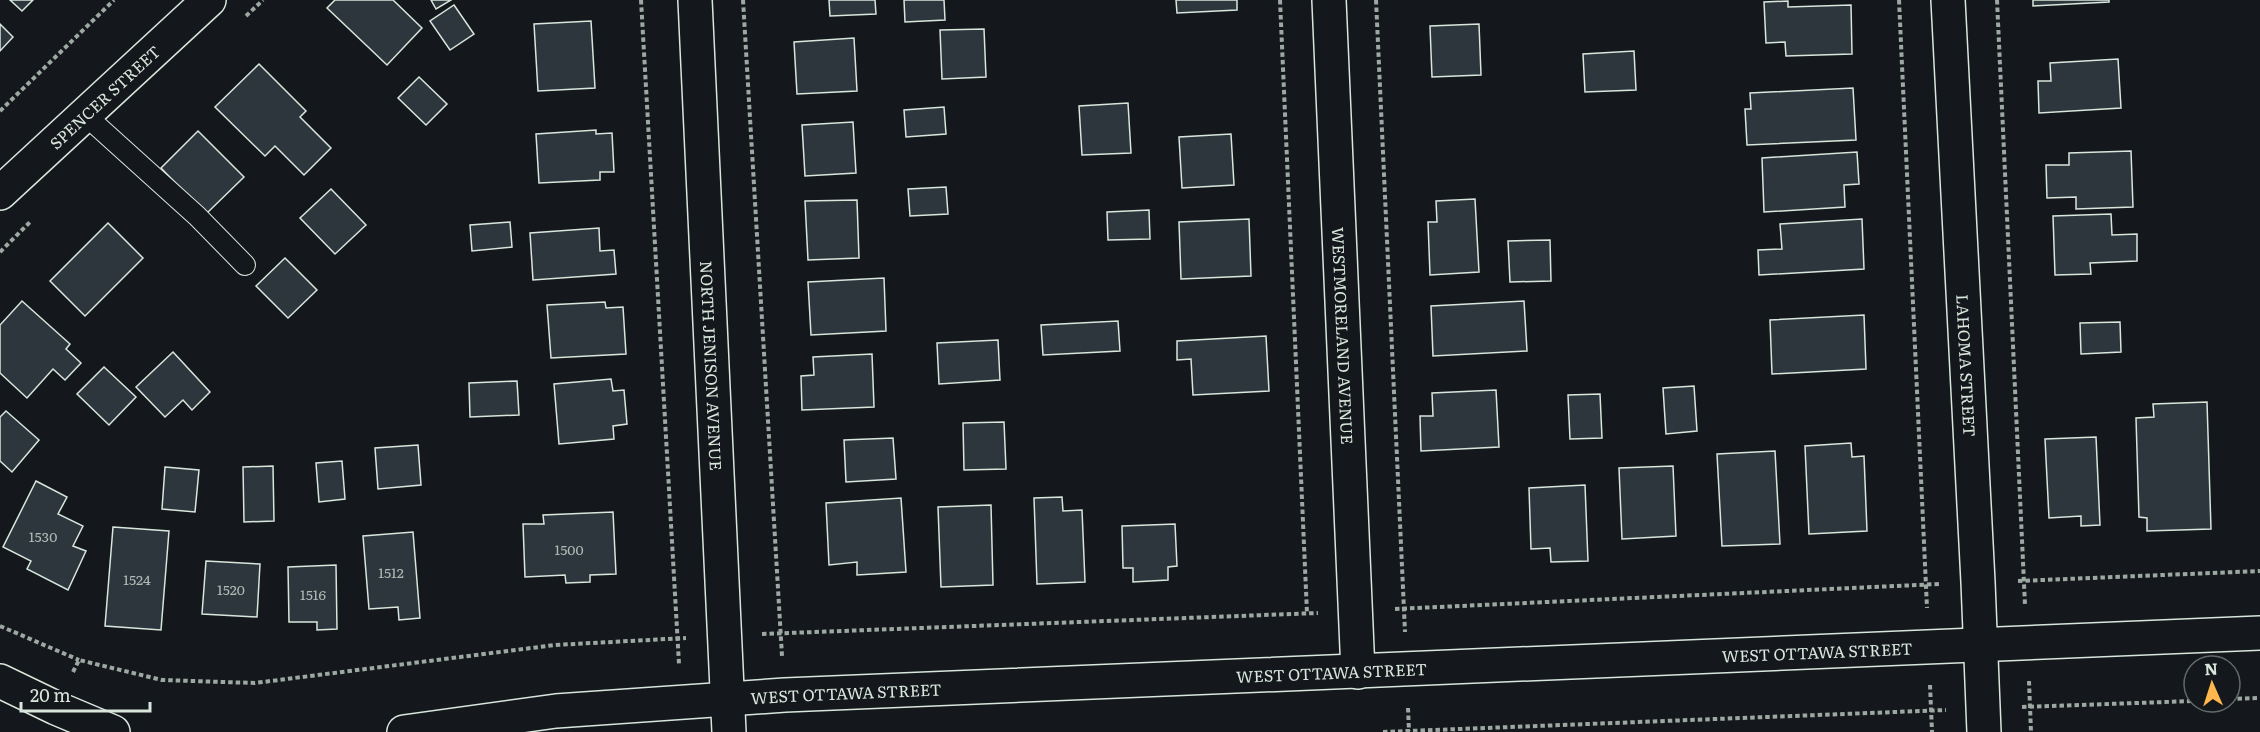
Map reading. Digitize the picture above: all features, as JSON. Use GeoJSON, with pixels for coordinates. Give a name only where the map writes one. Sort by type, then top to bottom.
{"type":"FeatureCollection","features":[{"type":"Feature","properties":{"kind":"street","name":"SPENCER STREET"},"geometry":{"type":"LineString","coordinates":[[0,193],[209,0]]}},
{"type":"Feature","properties":{"kind":"street","name":"NORTH JENISON AVENUE"},"geometry":{"type":"LineString","coordinates":[[694,0],[728,716]]}},
{"type":"Feature","properties":{"kind":"street","name":"WESTMORELAND AVENUE"},"geometry":{"type":"LineString","coordinates":[[1329,0],[1358,672]]}},
{"type":"Feature","properties":{"kind":"street","name":"LAHOMA STREET"},"geometry":{"type":"LineString","coordinates":[[1948,0],[1983,720]]}},
{"type":"Feature","properties":{"kind":"street","name":"WEST OTTAWA STREET"},"geometry":{"type":"LineString","coordinates":[[404,732],[556,711],[681,703],[728,716],[785,695],[2260,633]]}},
{"type":"Feature","properties":{"kind":"street"},"geometry":{"type":"LineString","coordinates":[[0,681],[113,732]]}},
{"type":"Feature","properties":{"kind":"lane"},"geometry":{"type":"LineString","coordinates":[[84,114],[197,216],[245,266]]}},
{"type":"Feature","properties":{"kind":"path"},"geometry":{"type":"LineString","coordinates":[[0,111],[114,0]]}},
{"type":"Feature","properties":{"kind":"path"},"geometry":{"type":"LineString","coordinates":[[641,0],[681,703]]}},
{"type":"Feature","properties":{"kind":"path"},"geometry":{"type":"LineString","coordinates":[[743,0],[785,695]]}},
{"type":"Feature","properties":{"kind":"path"},"geometry":{"type":"LineString","coordinates":[[1280,0],[1307,613]]}},
{"type":"Feature","properties":{"kind":"path"},"geometry":{"type":"LineString","coordinates":[[1376,0],[1409,731]]}},
{"type":"Feature","properties":{"kind":"path"},"geometry":{"type":"LineString","coordinates":[[1899,0],[1932,732]]}},
{"type":"Feature","properties":{"kind":"path"},"geometry":{"type":"LineString","coordinates":[[1997,0],[2031,732]]}},
{"type":"Feature","properties":{"kind":"path"},"geometry":{"type":"LineString","coordinates":[[0,626],[79,660],[162,680],[255,683],[555,645],[678,638],[1354,612],[2260,571]]}},
{"type":"Feature","properties":{"kind":"path"},"geometry":{"type":"LineString","coordinates":[[56,708],[79,660]]}},
{"type":"Feature","properties":{"kind":"path"},"geometry":{"type":"LineString","coordinates":[[2242,699],[2260,698]]}},
{"type":"Feature","properties":{"kind":"path"},"geometry":{"type":"LineString","coordinates":[[1383,732],[1931,711],[1983,720],[2030,707],[2182,701]]}},
{"type":"Feature","properties":{"kind":"building"},"geometry":{"type":"Polygon","coordinates":[[[10,0],[33,0],[22,11],[10,0]]]}},
{"type":"Feature","properties":{"kind":"building"},"geometry":{"type":"Polygon","coordinates":[[[335,0],[393,0],[422,28],[387,65],[327,8],[335,0]]]}},
{"type":"Feature","properties":{"kind":"building"},"geometry":{"type":"Polygon","coordinates":[[[431,0],[451,0],[436,9],[431,0]]]}},
{"type":"Feature","properties":{"kind":"building"},"geometry":{"type":"Polygon","coordinates":[[[829,0],[875,0],[876,14],[830,16],[829,0]]]}},
{"type":"Feature","properties":{"kind":"building"},"geometry":{"type":"Polygon","coordinates":[[[904,0],[944,0],[945,20],[905,22],[904,0]]]}},
{"type":"Feature","properties":{"kind":"building"},"geometry":{"type":"Polygon","coordinates":[[[1176,0],[1237,0],[1237,10],[1177,13],[1176,0]]]}},
{"type":"Feature","properties":{"kind":"building"},"geometry":{"type":"Polygon","coordinates":[[[2033,0],[2109,0],[2109,2],[2033,6],[2033,0]]]}},
{"type":"Feature","properties":{"kind":"building"},"geometry":{"type":"Polygon","coordinates":[[[1788,1],[1788,7],[1851,5],[1852,54],[1786,56],[1785,42],[1766,43],[1764,2],[1788,1]]]}},
{"type":"Feature","properties":{"kind":"building"},"geometry":{"type":"Polygon","coordinates":[[[454,5],[474,34],[450,50],[430,21],[454,5]]]}},
{"type":"Feature","properties":{"kind":"building"},"geometry":{"type":"Polygon","coordinates":[[[591,21],[595,88],[538,91],[534,24],[591,21]]]}},
{"type":"Feature","properties":{"kind":"building"},"geometry":{"type":"Polygon","coordinates":[[[0,24],[13,37],[0,51],[0,24]]]}},
{"type":"Feature","properties":{"kind":"building"},"geometry":{"type":"Polygon","coordinates":[[[1479,24],[1481,75],[1432,77],[1430,26],[1479,24]]]}},
{"type":"Feature","properties":{"kind":"building"},"geometry":{"type":"Polygon","coordinates":[[[984,29],[986,77],[942,79],[940,30],[984,29]]]}},
{"type":"Feature","properties":{"kind":"building"},"geometry":{"type":"Polygon","coordinates":[[[854,38],[857,91],[797,94],[794,42],[854,38]]]}},
{"type":"Feature","properties":{"kind":"building"},"geometry":{"type":"Polygon","coordinates":[[[1634,51],[1636,90],[1585,92],[1583,54],[1634,51]]]}},
{"type":"Feature","properties":{"kind":"building"},"geometry":{"type":"Polygon","coordinates":[[[2118,59],[2121,108],[2039,113],[2038,81],[2051,81],[2050,63],[2118,59]]]}},
{"type":"Feature","properties":{"kind":"building"},"geometry":{"type":"Polygon","coordinates":[[[259,64],[306,111],[300,117],[331,148],[304,175],[275,146],[265,156],[215,107],[259,64]]]}},
{"type":"Feature","properties":{"kind":"building"},"geometry":{"type":"Polygon","coordinates":[[[419,77],[447,104],[426,125],[398,98],[419,77]]]}},
{"type":"Feature","properties":{"kind":"building"},"geometry":{"type":"Polygon","coordinates":[[[1853,88],[1856,140],[1747,145],[1745,109],[1751,109],[1750,93],[1853,88]]]}},
{"type":"Feature","properties":{"kind":"building"},"geometry":{"type":"Polygon","coordinates":[[[1128,103],[1131,153],[1082,155],[1079,106],[1128,103]]]}},
{"type":"Feature","properties":{"kind":"building"},"geometry":{"type":"Polygon","coordinates":[[[944,107],[946,134],[906,137],[904,110],[944,107]]]}},
{"type":"Feature","properties":{"kind":"building"},"geometry":{"type":"Polygon","coordinates":[[[853,122],[856,173],[805,176],[802,125],[853,122]]]}},
{"type":"Feature","properties":{"kind":"building"},"geometry":{"type":"Polygon","coordinates":[[[596,130],[596,134],[612,133],[614,172],[600,172],[600,180],[539,183],[536,134],[596,130]]]}},
{"type":"Feature","properties":{"kind":"building"},"geometry":{"type":"Polygon","coordinates":[[[198,131],[244,177],[206,214],[161,168],[198,131]]]}},
{"type":"Feature","properties":{"kind":"building"},"geometry":{"type":"Polygon","coordinates":[[[1231,134],[1234,185],[1182,188],[1179,137],[1231,134]]]}},
{"type":"Feature","properties":{"kind":"building"},"geometry":{"type":"Polygon","coordinates":[[[2131,151],[2133,207],[2076,209],[2076,197],[2047,198],[2046,165],[2069,165],[2069,153],[2131,151]]]}},
{"type":"Feature","properties":{"kind":"building"},"geometry":{"type":"Polygon","coordinates":[[[1857,152],[1859,184],[1844,185],[1845,207],[1764,212],[1762,158],[1857,152]]]}},
{"type":"Feature","properties":{"kind":"building"},"geometry":{"type":"Polygon","coordinates":[[[946,187],[948,214],[910,216],[908,189],[946,187]]]}},
{"type":"Feature","properties":{"kind":"building"},"geometry":{"type":"Polygon","coordinates":[[[331,189],[366,225],[335,254],[300,218],[331,189]]]}},
{"type":"Feature","properties":{"kind":"building"},"geometry":{"type":"Polygon","coordinates":[[[1475,199],[1479,272],[1430,275],[1428,222],[1437,222],[1436,201],[1475,199]]]}},
{"type":"Feature","properties":{"kind":"building"},"geometry":{"type":"Polygon","coordinates":[[[857,200],[859,258],[808,260],[805,201],[857,200]]]}},
{"type":"Feature","properties":{"kind":"building"},"geometry":{"type":"Polygon","coordinates":[[[1149,210],[1150,239],[1108,240],[1107,212],[1149,210]]]}},
{"type":"Feature","properties":{"kind":"building"},"geometry":{"type":"Polygon","coordinates":[[[2111,214],[2112,235],[2137,234],[2137,261],[2090,263],[2091,274],[2055,275],[2053,216],[2111,214]]]}},
{"type":"Feature","properties":{"kind":"building"},"geometry":{"type":"Polygon","coordinates":[[[1249,219],[1251,276],[1181,279],[1179,222],[1249,219]]]}},
{"type":"Feature","properties":{"kind":"building"},"geometry":{"type":"Polygon","coordinates":[[[1862,219],[1864,269],[1759,275],[1758,250],[1782,249],[1780,224],[1862,219]]]}},
{"type":"Feature","properties":{"kind":"building"},"geometry":{"type":"Polygon","coordinates":[[[510,222],[512,247],[472,251],[470,225],[510,222]]]}},
{"type":"Feature","properties":{"kind":"building"},"geometry":{"type":"Polygon","coordinates":[[[108,223],[143,258],[85,316],[50,281],[108,223]]]}},
{"type":"Feature","properties":{"kind":"building"},"geometry":{"type":"Polygon","coordinates":[[[599,228],[600,251],[614,250],[616,274],[533,280],[530,233],[599,228]]]}},
{"type":"Feature","properties":{"kind":"building"},"geometry":{"type":"Polygon","coordinates":[[[1550,240],[1551,281],[1510,282],[1508,241],[1550,240]]]}},
{"type":"Feature","properties":{"kind":"building"},"geometry":{"type":"Polygon","coordinates":[[[285,258],[317,290],[288,318],[256,286],[285,258]]]}},
{"type":"Feature","properties":{"kind":"building"},"geometry":{"type":"Polygon","coordinates":[[[884,278],[886,331],[811,335],[808,282],[884,278]]]}},
{"type":"Feature","properties":{"kind":"building"},"geometry":{"type":"Polygon","coordinates":[[[22,301],[70,344],[66,349],[81,363],[65,380],[53,369],[27,398],[0,373],[0,325],[22,301]]]}},
{"type":"Feature","properties":{"kind":"building"},"geometry":{"type":"Polygon","coordinates":[[[1524,301],[1527,351],[1433,356],[1431,306],[1524,301]]]}},
{"type":"Feature","properties":{"kind":"building"},"geometry":{"type":"Polygon","coordinates":[[[605,302],[606,308],[623,307],[626,354],[551,358],[547,305],[605,302]]]}},
{"type":"Feature","properties":{"kind":"building"},"geometry":{"type":"Polygon","coordinates":[[[1864,315],[1866,369],[1772,374],[1770,320],[1864,315]]]}},
{"type":"Feature","properties":{"kind":"building"},"geometry":{"type":"Polygon","coordinates":[[[1118,321],[1120,351],[1043,355],[1041,325],[1118,321]]]}},
{"type":"Feature","properties":{"kind":"building"},"geometry":{"type":"Polygon","coordinates":[[[2120,322],[2121,352],[2081,354],[2080,323],[2120,322]]]}},
{"type":"Feature","properties":{"kind":"building"},"geometry":{"type":"Polygon","coordinates":[[[1266,336],[1269,391],[1193,395],[1191,359],[1177,360],[1177,341],[1266,336]]]}},
{"type":"Feature","properties":{"kind":"building"},"geometry":{"type":"Polygon","coordinates":[[[998,340],[1000,380],[939,384],[937,343],[998,340]]]}},
{"type":"Feature","properties":{"kind":"building"},"geometry":{"type":"Polygon","coordinates":[[[173,352],[210,392],[192,410],[183,400],[165,417],[136,387],[173,352]]]}},
{"type":"Feature","properties":{"kind":"building"},"geometry":{"type":"Polygon","coordinates":[[[872,354],[874,407],[802,410],[801,376],[814,375],[813,357],[872,354]]]}},
{"type":"Feature","properties":{"kind":"building"},"geometry":{"type":"Polygon","coordinates":[[[104,367],[136,397],[109,425],[77,394],[104,367]]]}},
{"type":"Feature","properties":{"kind":"building"},"geometry":{"type":"Polygon","coordinates":[[[611,379],[613,391],[624,390],[627,424],[613,426],[614,439],[559,444],[554,384],[611,379]]]}},
{"type":"Feature","properties":{"kind":"building"},"geometry":{"type":"Polygon","coordinates":[[[517,381],[519,415],[470,417],[469,383],[517,381]]]}},
{"type":"Feature","properties":{"kind":"building"},"geometry":{"type":"Polygon","coordinates":[[[1694,386],[1697,431],[1666,434],[1663,388],[1694,386]]]}},
{"type":"Feature","properties":{"kind":"building"},"geometry":{"type":"Polygon","coordinates":[[[1496,390],[1499,447],[1421,451],[1420,416],[1433,416],[1432,393],[1496,390]]]}},
{"type":"Feature","properties":{"kind":"building"},"geometry":{"type":"Polygon","coordinates":[[[1600,394],[1602,438],[1570,439],[1568,395],[1600,394]]]}},
{"type":"Feature","properties":{"kind":"building"},"geometry":{"type":"Polygon","coordinates":[[[2207,402],[2211,529],[2147,531],[2147,518],[2139,517],[2136,418],[2154,417],[2153,404],[2207,402]]]}},
{"type":"Feature","properties":{"kind":"building"},"geometry":{"type":"Polygon","coordinates":[[[6,411],[39,440],[12,472],[0,461],[0,417],[6,411]]]}},
{"type":"Feature","properties":{"kind":"building"},"geometry":{"type":"Polygon","coordinates":[[[1004,422],[1006,469],[964,470],[963,423],[1004,422]]]}},
{"type":"Feature","properties":{"kind":"building"},"geometry":{"type":"Polygon","coordinates":[[[2096,437],[2100,525],[2081,526],[2081,516],[2049,518],[2045,439],[2096,437]]]}},
{"type":"Feature","properties":{"kind":"building"},"geometry":{"type":"Polygon","coordinates":[[[893,438],[896,479],[846,482],[844,440],[893,438]]]}},
{"type":"Feature","properties":{"kind":"building"},"geometry":{"type":"Polygon","coordinates":[[[1851,443],[1852,457],[1864,456],[1867,531],[1809,534],[1805,446],[1851,443]]]}},
{"type":"Feature","properties":{"kind":"building"},"geometry":{"type":"Polygon","coordinates":[[[418,445],[421,485],[378,489],[375,448],[418,445]]]}},
{"type":"Feature","properties":{"kind":"building"},"geometry":{"type":"Polygon","coordinates":[[[1775,451],[1780,544],[1722,546],[1717,454],[1775,451]]]}},
{"type":"Feature","properties":{"kind":"building"},"geometry":{"type":"Polygon","coordinates":[[[342,461],[345,499],[319,502],[316,463],[342,461]]]}},
{"type":"Feature","properties":{"kind":"building"},"geometry":{"type":"Polygon","coordinates":[[[273,466],[274,521],[244,522],[243,467],[273,466]]]}},
{"type":"Feature","properties":{"kind":"building"},"geometry":{"type":"Polygon","coordinates":[[[1673,466],[1676,536],[1622,539],[1619,468],[1673,466]]]}},
{"type":"Feature","properties":{"kind":"building"},"geometry":{"type":"Polygon","coordinates":[[[165,467],[199,470],[195,512],[162,509],[165,467]]]}},
{"type":"Feature","properties":{"kind":"building"},"geometry":{"type":"Polygon","coordinates":[[[36,481],[67,497],[58,514],[83,526],[73,546],[86,551],[68,590],[27,569],[31,561],[3,547],[36,481]]]}},
{"type":"Feature","properties":{"kind":"building"},"geometry":{"type":"Polygon","coordinates":[[[1585,485],[1588,561],[1551,562],[1550,548],[1531,549],[1529,488],[1585,485]]]}},
{"type":"Feature","properties":{"kind":"building"},"geometry":{"type":"Polygon","coordinates":[[[1062,497],[1063,511],[1082,510],[1085,582],[1037,584],[1034,498],[1062,497]]]}},
{"type":"Feature","properties":{"kind":"building"},"geometry":{"type":"Polygon","coordinates":[[[901,498],[906,572],[857,575],[857,562],[829,565],[826,503],[901,498]]]}},
{"type":"Feature","properties":{"kind":"building"},"geometry":{"type":"Polygon","coordinates":[[[991,505],[993,585],[941,587],[938,507],[991,505]]]}},
{"type":"Feature","properties":{"kind":"building"},"geometry":{"type":"Polygon","coordinates":[[[613,512],[616,574],[590,575],[590,582],[566,583],[565,575],[525,577],[523,524],[544,524],[543,515],[613,512]]]}},
{"type":"Feature","properties":{"kind":"building"},"geometry":{"type":"Polygon","coordinates":[[[1175,524],[1177,566],[1168,567],[1168,580],[1133,582],[1133,568],[1123,568],[1122,526],[1175,524]]]}},
{"type":"Feature","properties":{"kind":"building"},"geometry":{"type":"Polygon","coordinates":[[[113,527],[169,531],[161,630],[105,626],[113,527]]]}},
{"type":"Feature","properties":{"kind":"building"},"geometry":{"type":"Polygon","coordinates":[[[413,532],[420,618],[399,620],[398,607],[369,609],[363,536],[413,532]]]}},
{"type":"Feature","properties":{"kind":"building"},"geometry":{"type":"Polygon","coordinates":[[[206,561],[260,564],[257,617],[202,614],[206,561]]]}},
{"type":"Feature","properties":{"kind":"building"},"geometry":{"type":"Polygon","coordinates":[[[336,565],[337,629],[317,630],[317,622],[289,622],[288,567],[336,565]]]}}]}
